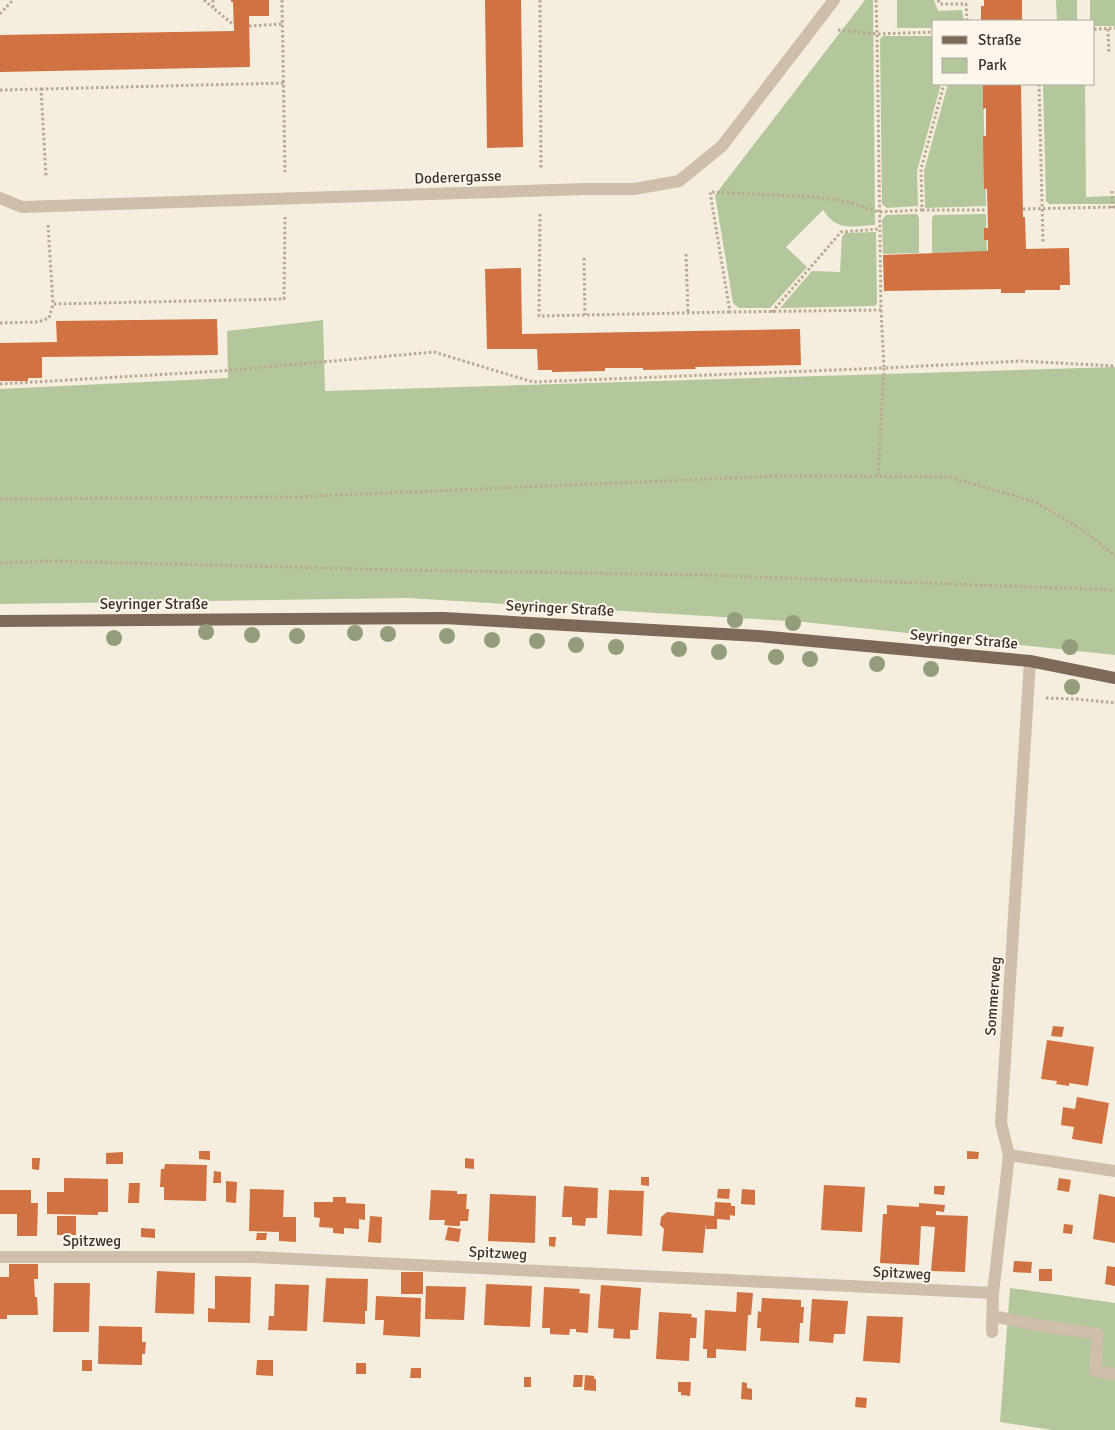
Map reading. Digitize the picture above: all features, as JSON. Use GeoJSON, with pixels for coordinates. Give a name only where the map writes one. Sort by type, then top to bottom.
{"type":"FeatureCollection","features":[{"type":"Feature","properties":{"kind":"main road","name":"Seyringer Straße"},"geometry":{"type":"LineString","coordinates":[[0,621],[444,618],[758,636],[1030,661],[1115,678]]}},
{"type":"Feature","properties":{"kind":"street","name":"Doderergasse"},"geometry":{"type":"LineString","coordinates":[[0,198],[22,207],[634,189],[679,181],[722,146],[834,0]]}},
{"type":"Feature","properties":{"kind":"street","name":"Sommerweg"},"geometry":{"type":"LineString","coordinates":[[992,1332],[994,1294],[1009,1155],[1001,1123],[1030,661]]}},
{"type":"Feature","properties":{"kind":"street"},"geometry":{"type":"LineString","coordinates":[[1009,1155],[1115,1171]]}},
{"type":"Feature","properties":{"kind":"street","name":"Spitzweg"},"geometry":{"type":"LineString","coordinates":[[0,1257],[252,1257],[994,1294]]}},
{"type":"Feature","properties":{"kind":"street"},"geometry":{"type":"LineString","coordinates":[[993,1316],[1037,1326],[1098,1334],[1095,1371],[1115,1374]]}},
{"type":"Feature","properties":{"kind":"path"},"geometry":{"type":"LineString","coordinates":[[0,14],[13,0]]}},
{"type":"Feature","properties":{"kind":"path"},"geometry":{"type":"LineString","coordinates":[[204,0],[234,25]]}},
{"type":"Feature","properties":{"kind":"path"},"geometry":{"type":"LineString","coordinates":[[213,0],[213,8]]}},
{"type":"Feature","properties":{"kind":"path"},"geometry":{"type":"LineString","coordinates":[[282,0],[285,172]]}},
{"type":"Feature","properties":{"kind":"path"},"geometry":{"type":"LineString","coordinates":[[540,0],[541,168]]}},
{"type":"Feature","properties":{"kind":"path"},"geometry":{"type":"LineString","coordinates":[[876,0],[881,310],[884,368],[878,475]]}},
{"type":"Feature","properties":{"kind":"path"},"geometry":{"type":"LineString","coordinates":[[938,0],[940,4],[966,4],[967,20]]}},
{"type":"Feature","properties":{"kind":"path"},"geometry":{"type":"LineString","coordinates":[[249,26],[282,24]]}},
{"type":"Feature","properties":{"kind":"path"},"geometry":{"type":"LineString","coordinates":[[1095,29],[1115,28]]}},
{"type":"Feature","properties":{"kind":"path"},"geometry":{"type":"LineString","coordinates":[[1108,29],[1109,54]]}},
{"type":"Feature","properties":{"kind":"path"},"geometry":{"type":"LineString","coordinates":[[838,30],[877,34],[932,32]]}},
{"type":"Feature","properties":{"kind":"path"},"geometry":{"type":"LineString","coordinates":[[0,90],[284,83]]}},
{"type":"Feature","properties":{"kind":"path"},"geometry":{"type":"LineString","coordinates":[[922,210],[921,169],[944,85]]}},
{"type":"Feature","properties":{"kind":"path"},"geometry":{"type":"LineString","coordinates":[[1039,85],[1043,242]]}},
{"type":"Feature","properties":{"kind":"path"},"geometry":{"type":"LineString","coordinates":[[41,89],[46,176]]}},
{"type":"Feature","properties":{"kind":"path"},"geometry":{"type":"LineString","coordinates":[[1023,209],[1114,208],[1112,191]]}},
{"type":"Feature","properties":{"kind":"path"},"geometry":{"type":"LineString","coordinates":[[730,312],[710,192],[817,197],[849,202],[879,212],[987,210]]}},
{"type":"Feature","properties":{"kind":"path"},"geometry":{"type":"LineString","coordinates":[[540,214],[539,316],[881,310]]}},
{"type":"Feature","properties":{"kind":"path"},"geometry":{"type":"LineString","coordinates":[[53,304],[284,299],[285,218]]}},
{"type":"Feature","properties":{"kind":"path"},"geometry":{"type":"LineString","coordinates":[[0,323],[38,322],[49,318],[53,304],[48,222]]}},
{"type":"Feature","properties":{"kind":"path"},"geometry":{"type":"LineString","coordinates":[[772,312],[841,232],[880,229]]}},
{"type":"Feature","properties":{"kind":"path"},"geometry":{"type":"LineString","coordinates":[[686,254],[688,313]]}},
{"type":"Feature","properties":{"kind":"path"},"geometry":{"type":"LineString","coordinates":[[584,258],[585,315]]}},
{"type":"Feature","properties":{"kind":"path"},"geometry":{"type":"LineString","coordinates":[[0,384],[221,371],[434,352],[533,382],[1021,362],[1115,366]]}},
{"type":"Feature","properties":{"kind":"path"},"geometry":{"type":"LineString","coordinates":[[0,499],[295,497],[779,476],[878,475],[950,477],[1035,502],[1080,528],[1115,556]]}},
{"type":"Feature","properties":{"kind":"path"},"geometry":{"type":"LineString","coordinates":[[0,563],[51,561],[692,575],[1115,590]]}},
{"type":"Feature","properties":{"kind":"path"},"geometry":{"type":"LineString","coordinates":[[1028,698],[1076,699],[1115,703]]}},
{"type":"Feature","properties":{"kind":"green space"},"geometry":{"type":"Polygon","coordinates":[[[865,0],[873,0],[875,225],[839,225],[823,210],[786,247],[807,267],[770,308],[739,308],[733,303],[715,195],[865,0]]]}},
{"type":"Feature","properties":{"kind":"green space"},"geometry":{"type":"Polygon","coordinates":[[[897,0],[934,0],[938,11],[962,10],[964,20],[932,20],[932,28],[897,28],[897,0]]]}},
{"type":"Feature","properties":{"kind":"green space"},"geometry":{"type":"Polygon","coordinates":[[[1056,0],[1077,0],[1077,20],[1057,20],[1056,0]]]}},
{"type":"Feature","properties":{"kind":"green space"},"geometry":{"type":"Polygon","coordinates":[[[1090,0],[1115,0],[1115,26],[1095,26],[1095,20],[1090,20],[1090,0]]]}},
{"type":"Feature","properties":{"kind":"green space"},"geometry":{"type":"Polygon","coordinates":[[[883,36],[932,36],[932,85],[941,85],[917,171],[918,206],[887,208],[882,204],[880,39],[883,36]]]}},
{"type":"Feature","properties":{"kind":"green space"},"geometry":{"type":"Polygon","coordinates":[[[948,85],[983,85],[986,206],[925,208],[924,171],[948,85]]]}},
{"type":"Feature","properties":{"kind":"green space"},"geometry":{"type":"Polygon","coordinates":[[[1043,85],[1085,85],[1086,197],[1115,196],[1115,204],[1049,204],[1046,201],[1043,85]]]}},
{"type":"Feature","properties":{"kind":"green space"},"geometry":{"type":"Polygon","coordinates":[[[917,214],[919,218],[919,253],[883,254],[882,220],[886,215],[917,214]]]}},
{"type":"Feature","properties":{"kind":"green space"},"geometry":{"type":"Polygon","coordinates":[[[986,214],[987,252],[932,253],[932,218],[934,215],[986,214]]]}},
{"type":"Feature","properties":{"kind":"green space"},"geometry":{"type":"Polygon","coordinates":[[[876,232],[877,303],[875,306],[780,308],[812,271],[840,272],[842,237],[845,233],[876,232]]]}},
{"type":"Feature","properties":{"kind":"green space"},"geometry":{"type":"Polygon","coordinates":[[[323,320],[325,391],[1115,367],[1115,655],[804,622],[408,598],[0,604],[0,389],[228,378],[227,331],[323,320]]]}},
{"type":"Feature","properties":{"kind":"green space"},"geometry":{"type":"Polygon","coordinates":[[[1010,1288],[1115,1303],[1115,1430],[1053,1430],[1000,1422],[1010,1288]]]}},
{"type":"Feature","properties":{"kind":"building"},"geometry":{"type":"Polygon","coordinates":[[[231,0],[269,0],[269,16],[249,16],[250,67],[0,72],[0,35],[234,31],[233,2],[231,0]]]}},
{"type":"Feature","properties":{"kind":"building"},"geometry":{"type":"Polygon","coordinates":[[[485,0],[521,0],[523,147],[487,148],[485,0]]]}},
{"type":"Feature","properties":{"kind":"building"},"geometry":{"type":"Polygon","coordinates":[[[984,0],[1022,0],[1022,20],[981,20],[981,6],[984,6],[984,0]]]}},
{"type":"Feature","properties":{"kind":"building"},"geometry":{"type":"Polygon","coordinates":[[[983,85],[1021,85],[1023,217],[1025,217],[1026,249],[1069,248],[1070,285],[1060,285],[1060,290],[1025,290],[1025,293],[1001,293],[1001,289],[884,291],[883,255],[988,251],[988,240],[984,240],[984,228],[988,228],[987,189],[984,189],[983,136],[986,136],[986,108],[983,109],[983,85]]]}},
{"type":"Feature","properties":{"kind":"building"},"geometry":{"type":"Polygon","coordinates":[[[521,268],[522,334],[800,329],[801,365],[643,370],[643,368],[605,368],[605,371],[552,372],[552,370],[538,370],[537,349],[487,349],[485,269],[521,268]]]}},
{"type":"Feature","properties":{"kind":"building"},"geometry":{"type":"Polygon","coordinates":[[[217,319],[218,355],[42,357],[42,378],[28,378],[28,381],[0,381],[0,343],[57,342],[56,321],[217,319]]]}},
{"type":"Feature","properties":{"kind":"building"},"geometry":{"type":"Polygon","coordinates":[[[1053,1026],[1064,1027],[1062,1037],[1051,1036],[1053,1026]]]}},
{"type":"Feature","properties":{"kind":"building"},"geometry":{"type":"Polygon","coordinates":[[[1047,1040],[1094,1047],[1088,1086],[1069,1083],[1069,1086],[1056,1084],[1057,1081],[1041,1079],[1047,1040]]]}},
{"type":"Feature","properties":{"kind":"building"},"geometry":{"type":"Polygon","coordinates":[[[1077,1097],[1109,1103],[1102,1144],[1072,1139],[1074,1127],[1061,1125],[1063,1107],[1075,1109],[1077,1097]]]}},
{"type":"Feature","properties":{"kind":"building"},"geometry":{"type":"Polygon","coordinates":[[[199,1151],[210,1151],[210,1160],[199,1159],[199,1151]]]}},
{"type":"Feature","properties":{"kind":"building"},"geometry":{"type":"Polygon","coordinates":[[[967,1151],[979,1152],[978,1159],[967,1159],[967,1151]]]}},
{"type":"Feature","properties":{"kind":"building"},"geometry":{"type":"Polygon","coordinates":[[[123,1152],[123,1164],[106,1164],[106,1153],[123,1152]]]}},
{"type":"Feature","properties":{"kind":"building"},"geometry":{"type":"Polygon","coordinates":[[[32,1158],[40,1158],[39,1170],[32,1169],[32,1158]]]}},
{"type":"Feature","properties":{"kind":"building"},"geometry":{"type":"Polygon","coordinates":[[[465,1158],[474,1159],[474,1169],[465,1168],[465,1158]]]}},
{"type":"Feature","properties":{"kind":"building"},"geometry":{"type":"Polygon","coordinates":[[[165,1164],[207,1165],[206,1201],[164,1200],[164,1187],[160,1187],[161,1169],[164,1169],[165,1164]]]}},
{"type":"Feature","properties":{"kind":"building"},"geometry":{"type":"Polygon","coordinates":[[[214,1171],[221,1172],[221,1183],[213,1183],[214,1171]]]}},
{"type":"Feature","properties":{"kind":"building"},"geometry":{"type":"Polygon","coordinates":[[[641,1177],[649,1177],[649,1186],[641,1185],[641,1177]]]}},
{"type":"Feature","properties":{"kind":"building"},"geometry":{"type":"Polygon","coordinates":[[[64,1178],[108,1179],[108,1212],[98,1212],[98,1215],[47,1214],[47,1192],[64,1192],[64,1178]]]}},
{"type":"Feature","properties":{"kind":"building"},"geometry":{"type":"Polygon","coordinates":[[[1059,1178],[1071,1180],[1069,1192],[1057,1190],[1059,1178]]]}},
{"type":"Feature","properties":{"kind":"building"},"geometry":{"type":"Polygon","coordinates":[[[226,1181],[237,1182],[236,1203],[226,1202],[226,1181]]]}},
{"type":"Feature","properties":{"kind":"building"},"geometry":{"type":"Polygon","coordinates":[[[129,1183],[140,1183],[139,1203],[128,1203],[129,1183]]]}},
{"type":"Feature","properties":{"kind":"building"},"geometry":{"type":"Polygon","coordinates":[[[824,1185],[865,1187],[862,1232],[821,1230],[824,1185]]]}},
{"type":"Feature","properties":{"kind":"building"},"geometry":{"type":"Polygon","coordinates":[[[564,1186],[598,1188],[597,1218],[586,1218],[585,1226],[572,1225],[572,1217],[562,1217],[564,1186]]]}},
{"type":"Feature","properties":{"kind":"building"},"geometry":{"type":"Polygon","coordinates":[[[934,1186],[945,1186],[944,1195],[934,1194],[934,1186]]]}},
{"type":"Feature","properties":{"kind":"building"},"geometry":{"type":"Polygon","coordinates":[[[250,1189],[284,1190],[283,1217],[296,1217],[296,1242],[279,1241],[279,1232],[249,1231],[250,1189]]]}},
{"type":"Feature","properties":{"kind":"building"},"geometry":{"type":"Polygon","coordinates":[[[718,1189],[730,1189],[729,1199],[717,1198],[718,1189]]]}},
{"type":"Feature","properties":{"kind":"building"},"geometry":{"type":"Polygon","coordinates":[[[742,1189],[755,1190],[755,1205],[741,1204],[742,1189]]]}},
{"type":"Feature","properties":{"kind":"building"},"geometry":{"type":"Polygon","coordinates":[[[0,1190],[31,1190],[31,1203],[38,1203],[37,1236],[17,1236],[17,1214],[0,1214],[0,1190]]]}},
{"type":"Feature","properties":{"kind":"building"},"geometry":{"type":"Polygon","coordinates":[[[431,1190],[457,1191],[457,1194],[467,1194],[466,1209],[469,1209],[468,1221],[460,1221],[460,1226],[453,1226],[444,1225],[445,1220],[429,1220],[431,1190]]]}},
{"type":"Feature","properties":{"kind":"building"},"geometry":{"type":"Polygon","coordinates":[[[609,1190],[644,1191],[642,1236],[607,1234],[609,1190]]]}},
{"type":"Feature","properties":{"kind":"building"},"geometry":{"type":"Polygon","coordinates":[[[490,1194],[536,1196],[535,1243],[488,1241],[490,1194]]]}},
{"type":"Feature","properties":{"kind":"building"},"geometry":{"type":"Polygon","coordinates":[[[1099,1194],[1115,1197],[1115,1243],[1093,1239],[1099,1194]]]}},
{"type":"Feature","properties":{"kind":"building"},"geometry":{"type":"Polygon","coordinates":[[[333,1197],[346,1197],[346,1203],[365,1204],[365,1220],[359,1219],[359,1229],[344,1228],[344,1234],[333,1233],[333,1228],[319,1227],[320,1218],[314,1217],[314,1202],[333,1202],[333,1197]]]}},
{"type":"Feature","properties":{"kind":"building"},"geometry":{"type":"Polygon","coordinates":[[[715,1202],[731,1203],[731,1206],[735,1206],[735,1216],[730,1215],[730,1220],[717,1219],[717,1229],[706,1229],[706,1223],[703,1253],[662,1251],[664,1229],[660,1225],[661,1217],[667,1212],[714,1216],[715,1202]]]}},
{"type":"Feature","properties":{"kind":"building"},"geometry":{"type":"Polygon","coordinates":[[[919,1203],[945,1205],[944,1212],[936,1211],[936,1215],[968,1216],[965,1272],[931,1271],[935,1227],[921,1226],[919,1265],[880,1263],[883,1214],[887,1214],[887,1205],[919,1207],[919,1203]]]}},
{"type":"Feature","properties":{"kind":"building"},"geometry":{"type":"Polygon","coordinates":[[[57,1216],[76,1216],[76,1235],[57,1235],[57,1216]]]}},
{"type":"Feature","properties":{"kind":"building"},"geometry":{"type":"Polygon","coordinates":[[[370,1216],[382,1217],[381,1243],[368,1242],[370,1216]]]}},
{"type":"Feature","properties":{"kind":"building"},"geometry":{"type":"Polygon","coordinates":[[[1064,1224],[1073,1225],[1072,1234],[1063,1233],[1064,1224]]]}},
{"type":"Feature","properties":{"kind":"building"},"geometry":{"type":"Polygon","coordinates":[[[448,1227],[461,1229],[459,1242],[445,1240],[448,1227]]]}},
{"type":"Feature","properties":{"kind":"building"},"geometry":{"type":"Polygon","coordinates":[[[141,1228],[155,1229],[155,1238],[141,1237],[141,1228]]]}},
{"type":"Feature","properties":{"kind":"building"},"geometry":{"type":"Polygon","coordinates":[[[257,1233],[267,1233],[266,1240],[256,1240],[257,1233]]]}},
{"type":"Feature","properties":{"kind":"building"},"geometry":{"type":"Polygon","coordinates":[[[549,1237],[556,1237],[555,1247],[549,1246],[549,1237]]]}},
{"type":"Feature","properties":{"kind":"building"},"geometry":{"type":"Polygon","coordinates":[[[1014,1261],[1032,1262],[1031,1273],[1013,1272],[1014,1261]]]}},
{"type":"Feature","properties":{"kind":"building"},"geometry":{"type":"Polygon","coordinates":[[[9,1264],[38,1264],[38,1279],[34,1279],[38,1315],[7,1315],[7,1319],[0,1319],[0,1277],[9,1277],[9,1264]]]}},
{"type":"Feature","properties":{"kind":"building"},"geometry":{"type":"Polygon","coordinates":[[[1107,1266],[1115,1267],[1115,1286],[1105,1284],[1107,1266]]]}},
{"type":"Feature","properties":{"kind":"building"},"geometry":{"type":"Polygon","coordinates":[[[1039,1269],[1052,1269],[1052,1281],[1039,1281],[1039,1269]]]}},
{"type":"Feature","properties":{"kind":"building"},"geometry":{"type":"Polygon","coordinates":[[[157,1271],[195,1273],[194,1314],[155,1313],[157,1271]]]}},
{"type":"Feature","properties":{"kind":"building"},"geometry":{"type":"Polygon","coordinates":[[[401,1272],[423,1272],[423,1294],[401,1294],[401,1272]]]}},
{"type":"Feature","properties":{"kind":"building"},"geometry":{"type":"Polygon","coordinates":[[[215,1276],[251,1277],[250,1323],[208,1322],[208,1308],[215,1309],[215,1276]]]}},
{"type":"Feature","properties":{"kind":"building"},"geometry":{"type":"Polygon","coordinates":[[[326,1278],[368,1279],[365,1324],[323,1322],[326,1278]]]}},
{"type":"Feature","properties":{"kind":"building"},"geometry":{"type":"Polygon","coordinates":[[[54,1283],[90,1283],[89,1332],[53,1332],[54,1283]]]}},
{"type":"Feature","properties":{"kind":"building"},"geometry":{"type":"Polygon","coordinates":[[[275,1284],[309,1285],[307,1331],[268,1330],[269,1316],[274,1316],[275,1284]]]}},
{"type":"Feature","properties":{"kind":"building"},"geometry":{"type":"Polygon","coordinates":[[[486,1284],[532,1286],[530,1327],[484,1325],[486,1284]]]}},
{"type":"Feature","properties":{"kind":"building"},"geometry":{"type":"Polygon","coordinates":[[[601,1285],[641,1288],[638,1330],[630,1330],[630,1339],[613,1338],[614,1329],[598,1328],[601,1285]]]}},
{"type":"Feature","properties":{"kind":"building"},"geometry":{"type":"Polygon","coordinates":[[[426,1286],[466,1287],[464,1320],[425,1319],[426,1286]]]}},
{"type":"Feature","properties":{"kind":"building"},"geometry":{"type":"Polygon","coordinates":[[[544,1287],[580,1289],[579,1293],[590,1294],[588,1333],[576,1332],[576,1329],[570,1329],[569,1335],[550,1334],[550,1328],[542,1328],[544,1287]]]}},
{"type":"Feature","properties":{"kind":"building"},"geometry":{"type":"Polygon","coordinates":[[[737,1292],[753,1293],[751,1315],[748,1315],[746,1351],[716,1349],[716,1358],[707,1358],[707,1349],[703,1349],[705,1310],[736,1312],[737,1292]]]}},
{"type":"Feature","properties":{"kind":"building"},"geometry":{"type":"Polygon","coordinates":[[[376,1296],[421,1298],[420,1337],[383,1335],[384,1320],[375,1320],[376,1296]]]}},
{"type":"Feature","properties":{"kind":"building"},"geometry":{"type":"Polygon","coordinates":[[[762,1298],[801,1300],[801,1307],[804,1307],[803,1323],[800,1323],[799,1343],[760,1341],[761,1328],[757,1328],[758,1311],[761,1312],[762,1298]]]}},
{"type":"Feature","properties":{"kind":"building"},"geometry":{"type":"Polygon","coordinates":[[[812,1299],[848,1301],[845,1334],[834,1334],[833,1343],[809,1341],[812,1299]]]}},
{"type":"Feature","properties":{"kind":"building"},"geometry":{"type":"Polygon","coordinates":[[[659,1312],[692,1314],[691,1317],[697,1318],[696,1338],[690,1338],[689,1361],[656,1359],[659,1312]]]}},
{"type":"Feature","properties":{"kind":"building"},"geometry":{"type":"Polygon","coordinates":[[[867,1316],[903,1317],[900,1363],[863,1361],[867,1316]]]}},
{"type":"Feature","properties":{"kind":"building"},"geometry":{"type":"Polygon","coordinates":[[[99,1326],[142,1327],[142,1342],[146,1342],[145,1354],[142,1354],[142,1365],[98,1364],[99,1326]]]}},
{"type":"Feature","properties":{"kind":"building"},"geometry":{"type":"Polygon","coordinates":[[[82,1360],[92,1360],[92,1371],[82,1371],[82,1360]]]}},
{"type":"Feature","properties":{"kind":"building"},"geometry":{"type":"Polygon","coordinates":[[[257,1360],[273,1360],[273,1376],[256,1375],[257,1360]]]}},
{"type":"Feature","properties":{"kind":"building"},"geometry":{"type":"Polygon","coordinates":[[[356,1363],[366,1363],[366,1374],[356,1374],[356,1363]]]}},
{"type":"Feature","properties":{"kind":"building"},"geometry":{"type":"Polygon","coordinates":[[[411,1368],[421,1368],[421,1378],[410,1378],[411,1368]]]}},
{"type":"Feature","properties":{"kind":"building"},"geometry":{"type":"Polygon","coordinates":[[[574,1375],[583,1375],[582,1387],[573,1387],[574,1375]]]}},
{"type":"Feature","properties":{"kind":"building"},"geometry":{"type":"Polygon","coordinates":[[[585,1375],[594,1376],[594,1379],[596,1379],[596,1391],[584,1390],[585,1375]]]}},
{"type":"Feature","properties":{"kind":"building"},"geometry":{"type":"Polygon","coordinates":[[[524,1377],[531,1377],[531,1387],[524,1387],[524,1377]]]}},
{"type":"Feature","properties":{"kind":"building"},"geometry":{"type":"Polygon","coordinates":[[[678,1382],[691,1382],[690,1396],[681,1395],[681,1392],[678,1392],[678,1382]]]}},
{"type":"Feature","properties":{"kind":"building"},"geometry":{"type":"Polygon","coordinates":[[[742,1382],[747,1383],[747,1388],[752,1389],[752,1400],[741,1399],[742,1382]]]}},
{"type":"Feature","properties":{"kind":"building"},"geometry":{"type":"Polygon","coordinates":[[[856,1397],[867,1398],[866,1408],[855,1407],[856,1397]]]}}]}
